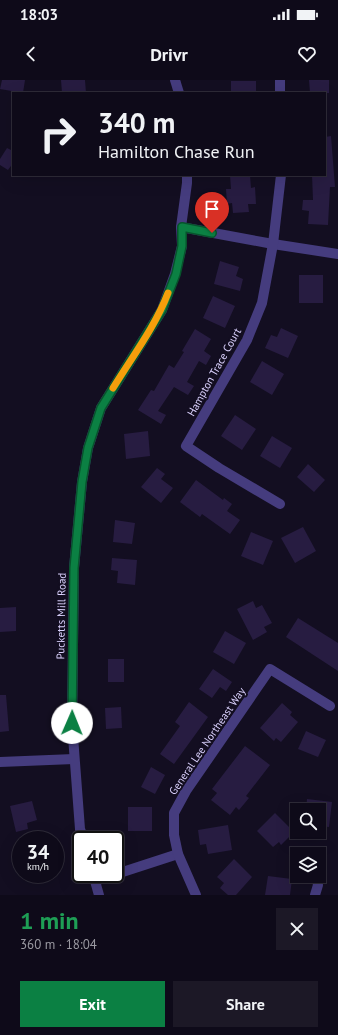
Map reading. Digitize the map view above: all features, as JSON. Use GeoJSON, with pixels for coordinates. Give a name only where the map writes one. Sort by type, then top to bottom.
{"type":"FeatureCollection","features":[{"type":"Feature","properties":{"kind":"street"},"geometry":{"type":"LineString","coordinates":[[175,80],[179,92]]}},
{"type":"Feature","properties":{"kind":"street"},"geometry":{"type":"LineString","coordinates":[[280,80],[280,92]]}},
{"type":"Feature","properties":{"kind":"street","name":"Pucketts Mill Road"},"geometry":{"type":"LineString","coordinates":[[81,831],[72,723],[74,568],[82,482],[88,448],[101,408],[162,310],[176,274],[182,246],[182,227],[187,176]]}},
{"type":"Feature","properties":{"kind":"street","name":"Hampton Trace Court"},"geometry":{"type":"LineString","coordinates":[[280,504],[219,468],[186,446],[247,340],[262,303],[272,244],[281,176]]}},
{"type":"Feature","properties":{"kind":"street"},"geometry":{"type":"LineString","coordinates":[[182,227],[272,244],[338,254]]}},
{"type":"Feature","properties":{"kind":"street","name":"General Lee Northeast Way"},"geometry":{"type":"LineString","coordinates":[[196,895],[178,854],[174,835],[174,814],[186,791],[270,669],[330,706]]}},
{"type":"Feature","properties":{"kind":"street"},"geometry":{"type":"LineString","coordinates":[[0,762],[74,759]]}},
{"type":"Feature","properties":{"kind":"street"},"geometry":{"type":"LineString","coordinates":[[124,869],[178,854]]}},
{"type":"Feature","properties":{"kind":"street"},"geometry":{"type":"LineString","coordinates":[[96,883],[99,895]]}},
{"type":"Feature","properties":{"kind":"street"},"geometry":{"type":"LineString","coordinates":[[315,895],[318,883]]}},
{"type":"Feature","properties":{"kind":"building"},"geometry":{"type":"Polygon","coordinates":[[[2,80],[25,80],[23,92],[0,89],[2,80]]]}},
{"type":"Feature","properties":{"kind":"building"},"geometry":{"type":"Polygon","coordinates":[[[61,80],[85,80],[86,92],[62,92],[61,80]]]}},
{"type":"Feature","properties":{"kind":"building"},"geometry":{"type":"Polygon","coordinates":[[[309,80],[329,80],[329,93],[310,92],[309,80]]]}},
{"type":"Feature","properties":{"kind":"building"},"geometry":{"type":"Polygon","coordinates":[[[231,81],[256,81],[256,92],[231,92],[231,81]]]}},
{"type":"Feature","properties":{"kind":"building"},"geometry":{"type":"Polygon","coordinates":[[[331,136],[335,187],[330,187],[328,225],[308,224],[309,211],[302,210],[303,200],[313,200],[312,176],[326,176],[326,137],[331,136]]]}},
{"type":"Feature","properties":{"kind":"building"},"geometry":{"type":"Polygon","coordinates":[[[7,148],[12,150],[12,164],[8,170],[0,165],[0,159],[7,148]]]}},
{"type":"Feature","properties":{"kind":"building"},"geometry":{"type":"Polygon","coordinates":[[[230,176],[250,176],[251,188],[255,187],[256,204],[248,204],[249,212],[233,213],[232,203],[227,204],[226,189],[231,189],[230,176]]]}},
{"type":"Feature","properties":{"kind":"building"},"geometry":{"type":"Polygon","coordinates":[[[220,261],[239,267],[236,276],[243,279],[240,291],[214,284],[220,261]]]}},
{"type":"Feature","properties":{"kind":"building"},"geometry":{"type":"Polygon","coordinates":[[[299,275],[323,275],[323,303],[299,303],[299,275]]]}},
{"type":"Feature","properties":{"kind":"building"},"geometry":{"type":"Polygon","coordinates":[[[213,296],[235,306],[225,328],[203,318],[213,296]]]}},
{"type":"Feature","properties":{"kind":"building"},"geometry":{"type":"Polygon","coordinates":[[[281,328],[298,336],[288,358],[265,348],[271,335],[277,337],[281,328]]]}},
{"type":"Feature","properties":{"kind":"building"},"geometry":{"type":"Polygon","coordinates":[[[195,329],[211,339],[204,351],[211,356],[206,365],[199,361],[187,382],[194,386],[188,395],[174,387],[158,411],[166,415],[161,424],[138,410],[151,390],[154,391],[169,365],[174,368],[184,352],[182,351],[195,329]]]}},
{"type":"Feature","properties":{"kind":"building"},"geometry":{"type":"Polygon","coordinates":[[[262,361],[284,374],[272,395],[250,382],[262,361]]]}},
{"type":"Feature","properties":{"kind":"building"},"geometry":{"type":"Polygon","coordinates":[[[235,415],[256,429],[242,450],[221,436],[235,415]]]}},
{"type":"Feature","properties":{"kind":"building"},"geometry":{"type":"Polygon","coordinates":[[[148,431],[150,456],[126,459],[124,434],[148,431]]]}},
{"type":"Feature","properties":{"kind":"building"},"geometry":{"type":"Polygon","coordinates":[[[272,436],[292,448],[280,468],[260,456],[272,436]]]}},
{"type":"Feature","properties":{"kind":"building"},"geometry":{"type":"Polygon","coordinates":[[[308,464],[325,480],[314,492],[297,477],[308,464]]]}},
{"type":"Feature","properties":{"kind":"building"},"geometry":{"type":"Polygon","coordinates":[[[157,468],[165,474],[161,479],[173,488],[161,503],[141,487],[157,468]]]}},
{"type":"Feature","properties":{"kind":"building"},"geometry":{"type":"Polygon","coordinates":[[[196,480],[223,500],[224,498],[232,504],[227,511],[240,520],[230,534],[202,514],[200,517],[180,502],[196,480]]]}},
{"type":"Feature","properties":{"kind":"building"},"geometry":{"type":"Polygon","coordinates":[[[115,520],[135,523],[132,544],[113,542],[115,520]]]}},
{"type":"Feature","properties":{"kind":"building"},"geometry":{"type":"Polygon","coordinates":[[[303,527],[316,551],[295,563],[281,538],[303,527]]]}},
{"type":"Feature","properties":{"kind":"building"},"geometry":{"type":"Polygon","coordinates":[[[251,532],[273,541],[263,565],[241,556],[251,532]]]}},
{"type":"Feature","properties":{"kind":"building"},"geometry":{"type":"Polygon","coordinates":[[[112,558],[137,560],[135,585],[117,583],[118,571],[111,570],[112,558]]]}},
{"type":"Feature","properties":{"kind":"building"},"geometry":{"type":"Polygon","coordinates":[[[253,601],[256,608],[262,605],[272,623],[264,627],[267,632],[253,640],[237,609],[253,601]]]}},
{"type":"Feature","properties":{"kind":"building"},"geometry":{"type":"Polygon","coordinates":[[[16,607],[16,631],[0,632],[0,608],[16,607]]]}},
{"type":"Feature","properties":{"kind":"building"},"geometry":{"type":"Polygon","coordinates":[[[298,618],[338,643],[338,671],[286,637],[298,618]]]}},
{"type":"Feature","properties":{"kind":"building"},"geometry":{"type":"Polygon","coordinates":[[[225,631],[246,643],[234,664],[213,652],[225,631]]]}},
{"type":"Feature","properties":{"kind":"building"},"geometry":{"type":"Polygon","coordinates":[[[108,659],[124,659],[124,682],[108,682],[108,659]]]}},
{"type":"Feature","properties":{"kind":"building"},"geometry":{"type":"Polygon","coordinates":[[[213,669],[232,682],[226,691],[220,687],[212,698],[199,689],[213,669]]]}},
{"type":"Feature","properties":{"kind":"building"},"geometry":{"type":"Polygon","coordinates":[[[0,695],[6,695],[9,731],[0,732],[0,695]]]}},
{"type":"Feature","properties":{"kind":"building"},"geometry":{"type":"Polygon","coordinates":[[[189,702],[208,717],[174,764],[160,754],[180,726],[175,722],[189,702]]]}},
{"type":"Feature","properties":{"kind":"building"},"geometry":{"type":"Polygon","coordinates":[[[282,703],[292,712],[290,715],[298,722],[281,742],[276,738],[274,741],[260,728],[282,703]]]}},
{"type":"Feature","properties":{"kind":"building"},"geometry":{"type":"Polygon","coordinates":[[[121,707],[122,728],[106,729],[105,708],[121,707]]]}},
{"type":"Feature","properties":{"kind":"building"},"geometry":{"type":"Polygon","coordinates":[[[306,731],[326,740],[318,757],[298,749],[306,731]]]}},
{"type":"Feature","properties":{"kind":"building"},"geometry":{"type":"Polygon","coordinates":[[[245,746],[270,765],[246,796],[249,798],[239,810],[236,807],[230,815],[211,800],[217,793],[212,789],[245,746]]]}},
{"type":"Feature","properties":{"kind":"building"},"geometry":{"type":"Polygon","coordinates":[[[151,767],[165,775],[155,794],[141,787],[151,767]]]}},
{"type":"Feature","properties":{"kind":"building"},"geometry":{"type":"Polygon","coordinates":[[[307,799],[332,802],[329,827],[326,827],[326,803],[307,803],[307,799]]]}},
{"type":"Feature","properties":{"kind":"building"},"geometry":{"type":"Polygon","coordinates":[[[32,801],[37,820],[27,823],[28,829],[16,831],[10,806],[32,801]]]}},
{"type":"Feature","properties":{"kind":"building"},"geometry":{"type":"Polygon","coordinates":[[[128,807],[152,807],[152,831],[128,831],[128,807]]]}},
{"type":"Feature","properties":{"kind":"building"},"geometry":{"type":"Polygon","coordinates":[[[275,813],[290,828],[290,836],[281,845],[279,842],[273,847],[257,831],[275,813]]]}},
{"type":"Feature","properties":{"kind":"building"},"geometry":{"type":"Polygon","coordinates":[[[228,825],[232,850],[208,854],[206,844],[200,845],[198,830],[228,825]]]}},
{"type":"Feature","properties":{"kind":"building"},"geometry":{"type":"Polygon","coordinates":[[[234,859],[252,877],[236,895],[228,895],[220,888],[224,883],[217,877],[234,859]]]}},
{"type":"Feature","properties":{"kind":"building"},"geometry":{"type":"Polygon","coordinates":[[[268,876],[290,879],[290,883],[292,883],[290,895],[265,895],[268,876]]]}},
{"type":"Feature","properties":{"kind":"slow traffic"},"geometry":{"type":"LineString","coordinates":[[113,388],[162,310],[168,293]]}},
{"type":"Feature","properties":{"kind":"route"},"geometry":{"type":"LineString","coordinates":[[72,723],[74,568],[82,482],[88,448],[101,408],[162,310],[176,274],[182,246],[182,227],[212,233]]}}]}
